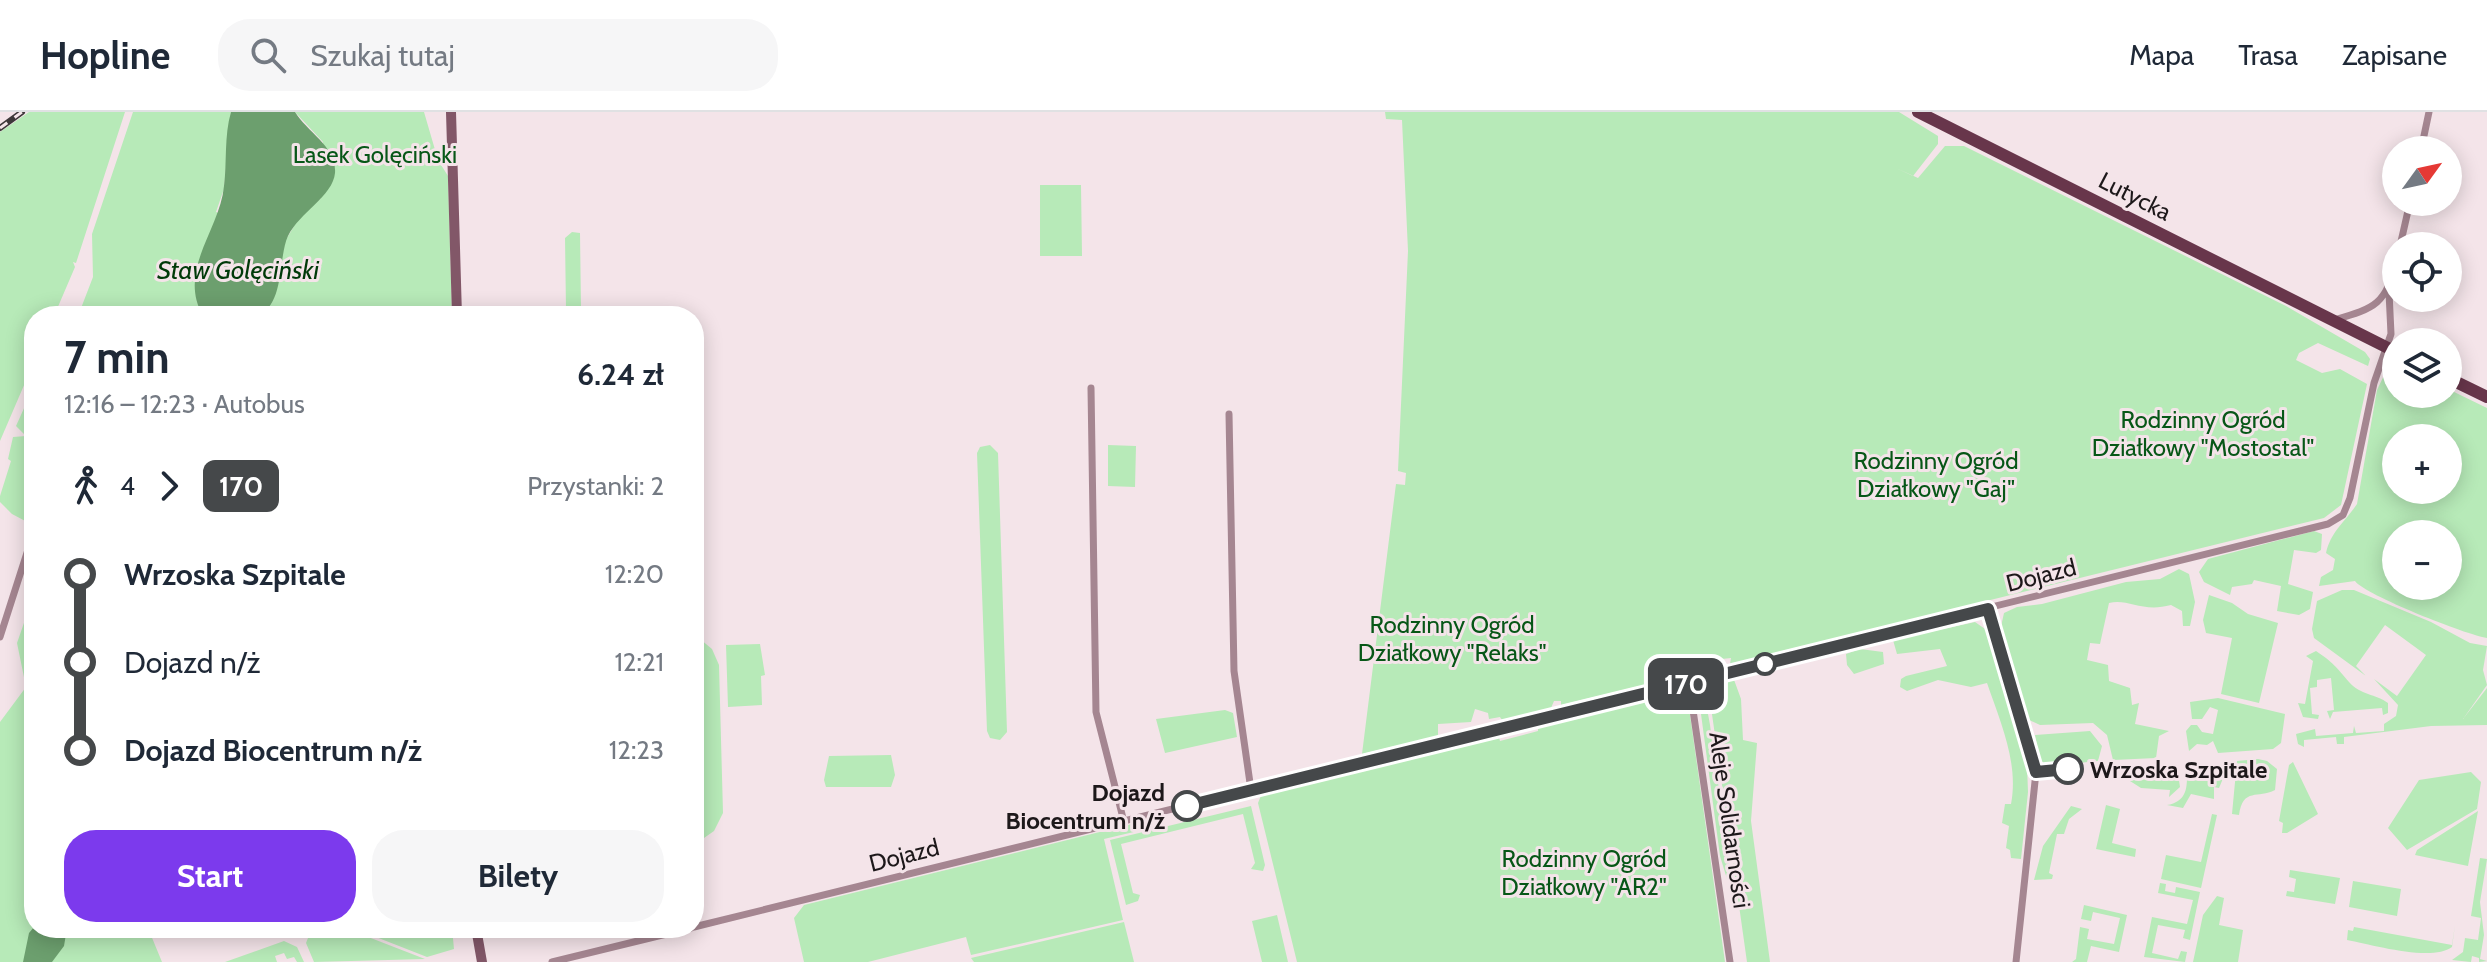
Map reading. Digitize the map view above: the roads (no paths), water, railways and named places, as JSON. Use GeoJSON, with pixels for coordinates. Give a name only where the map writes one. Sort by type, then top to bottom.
{"type":"FeatureCollection","features":[{"type":"Feature","properties":{"kind":"main road","name":"Lutycka"},"geometry":{"type":"LineString","coordinates":[[1918,112],[2382,345]]}},
{"type":"Feature","properties":{"kind":"main road"},"geometry":{"type":"LineString","coordinates":[[2462,385],[2487,397]]}},
{"type":"Feature","properties":{"kind":"street"},"geometry":{"type":"LineString","coordinates":[[451,112],[457,306]]}},
{"type":"Feature","properties":{"kind":"street"},"geometry":{"type":"LineString","coordinates":[[2424,136],[2429,112]]}},
{"type":"Feature","properties":{"kind":"street"},"geometry":{"type":"LineString","coordinates":[[2333,320],[2372,306],[2382,298]]}},
{"type":"Feature","properties":{"kind":"street","name":"Dojazd"},"geometry":{"type":"LineString","coordinates":[[704,925],[1988,609],[2336,520],[2347,508],[2374,383],[2382,367]]}},
{"type":"Feature","properties":{"kind":"street"},"geometry":{"type":"LineString","coordinates":[[1091,388],[1096,712],[1124,822]]}},
{"type":"Feature","properties":{"kind":"street"},"geometry":{"type":"LineString","coordinates":[[1229,414],[1234,671],[1236,705],[1251,790]]}},
{"type":"Feature","properties":{"kind":"street"},"geometry":{"type":"LineString","coordinates":[[0,637],[24,562]]}},
{"type":"Feature","properties":{"kind":"street"},"geometry":{"type":"LineString","coordinates":[[1988,609],[2036,772],[2016,962]]}},
{"type":"Feature","properties":{"kind":"street","name":"Aleje Solidarności"},"geometry":{"type":"LineString","coordinates":[[1689,683],[1730,962]]}},
{"type":"Feature","properties":{"kind":"street","name":"Dojazd"},"geometry":{"type":"LineString","coordinates":[[552,962],[652,938]]}},
{"type":"Feature","properties":{"kind":"street"},"geometry":{"type":"LineString","coordinates":[[473,962],[477,940]]}},
{"type":"Feature","properties":{"kind":"street"},"geometry":{"type":"LineString","coordinates":[[477,940],[482,962]]}},
{"type":"Feature","properties":{"kind":"water","name":"Staw Golęciński"},"geometry":{"type":"Polygon","coordinates":[[[231,112],[295,112],[326,148],[334,164],[335,173],[328,189],[288,236],[277,290],[269,306],[199,306],[196,299],[197,266],[221,202],[231,112]]]}},
{"type":"Feature","properties":{"kind":"water"},"geometry":{"type":"Polygon","coordinates":[[[28,938],[65,938],[64,946],[52,962],[23,962],[28,938]]]}},
{"type":"Feature","properties":{"kind":"railway"},"geometry":{"type":"LineString","coordinates":[[0,128],[22,112]]}},
{"type":"Feature","properties":{"kind":"place","name":"Wrzoska Szpitale"},"geometry":{"type":"Point","coordinates":[2068,769]}},
{"type":"Feature","properties":{"kind":"place","name":"Dojazd Biocentrum n/ż"},"geometry":{"type":"Point","coordinates":[1187,806]}},
{"type":"Feature","properties":{"kind":"park label","name":"Lasek Golęciński"},"geometry":{"type":"Point","coordinates":[375,154]}},
{"type":"Feature","properties":{"kind":"park label","name":"Rodzinny Ogród Działkowy \"Mostostal\""},"geometry":{"type":"Point","coordinates":[2203,433]}},
{"type":"Feature","properties":{"kind":"park label","name":"Rodzinny Ogród Działkowy \"Gaj\""},"geometry":{"type":"Point","coordinates":[1936,474]}},
{"type":"Feature","properties":{"kind":"park label","name":"Rodzinny Ogród Działkowy \"Relaks\""},"geometry":{"type":"Point","coordinates":[1452,638]}},
{"type":"Feature","properties":{"kind":"park label","name":"Rodzinny Ogród Działkowy \"AR2\""},"geometry":{"type":"Point","coordinates":[1584,872]}}]}
